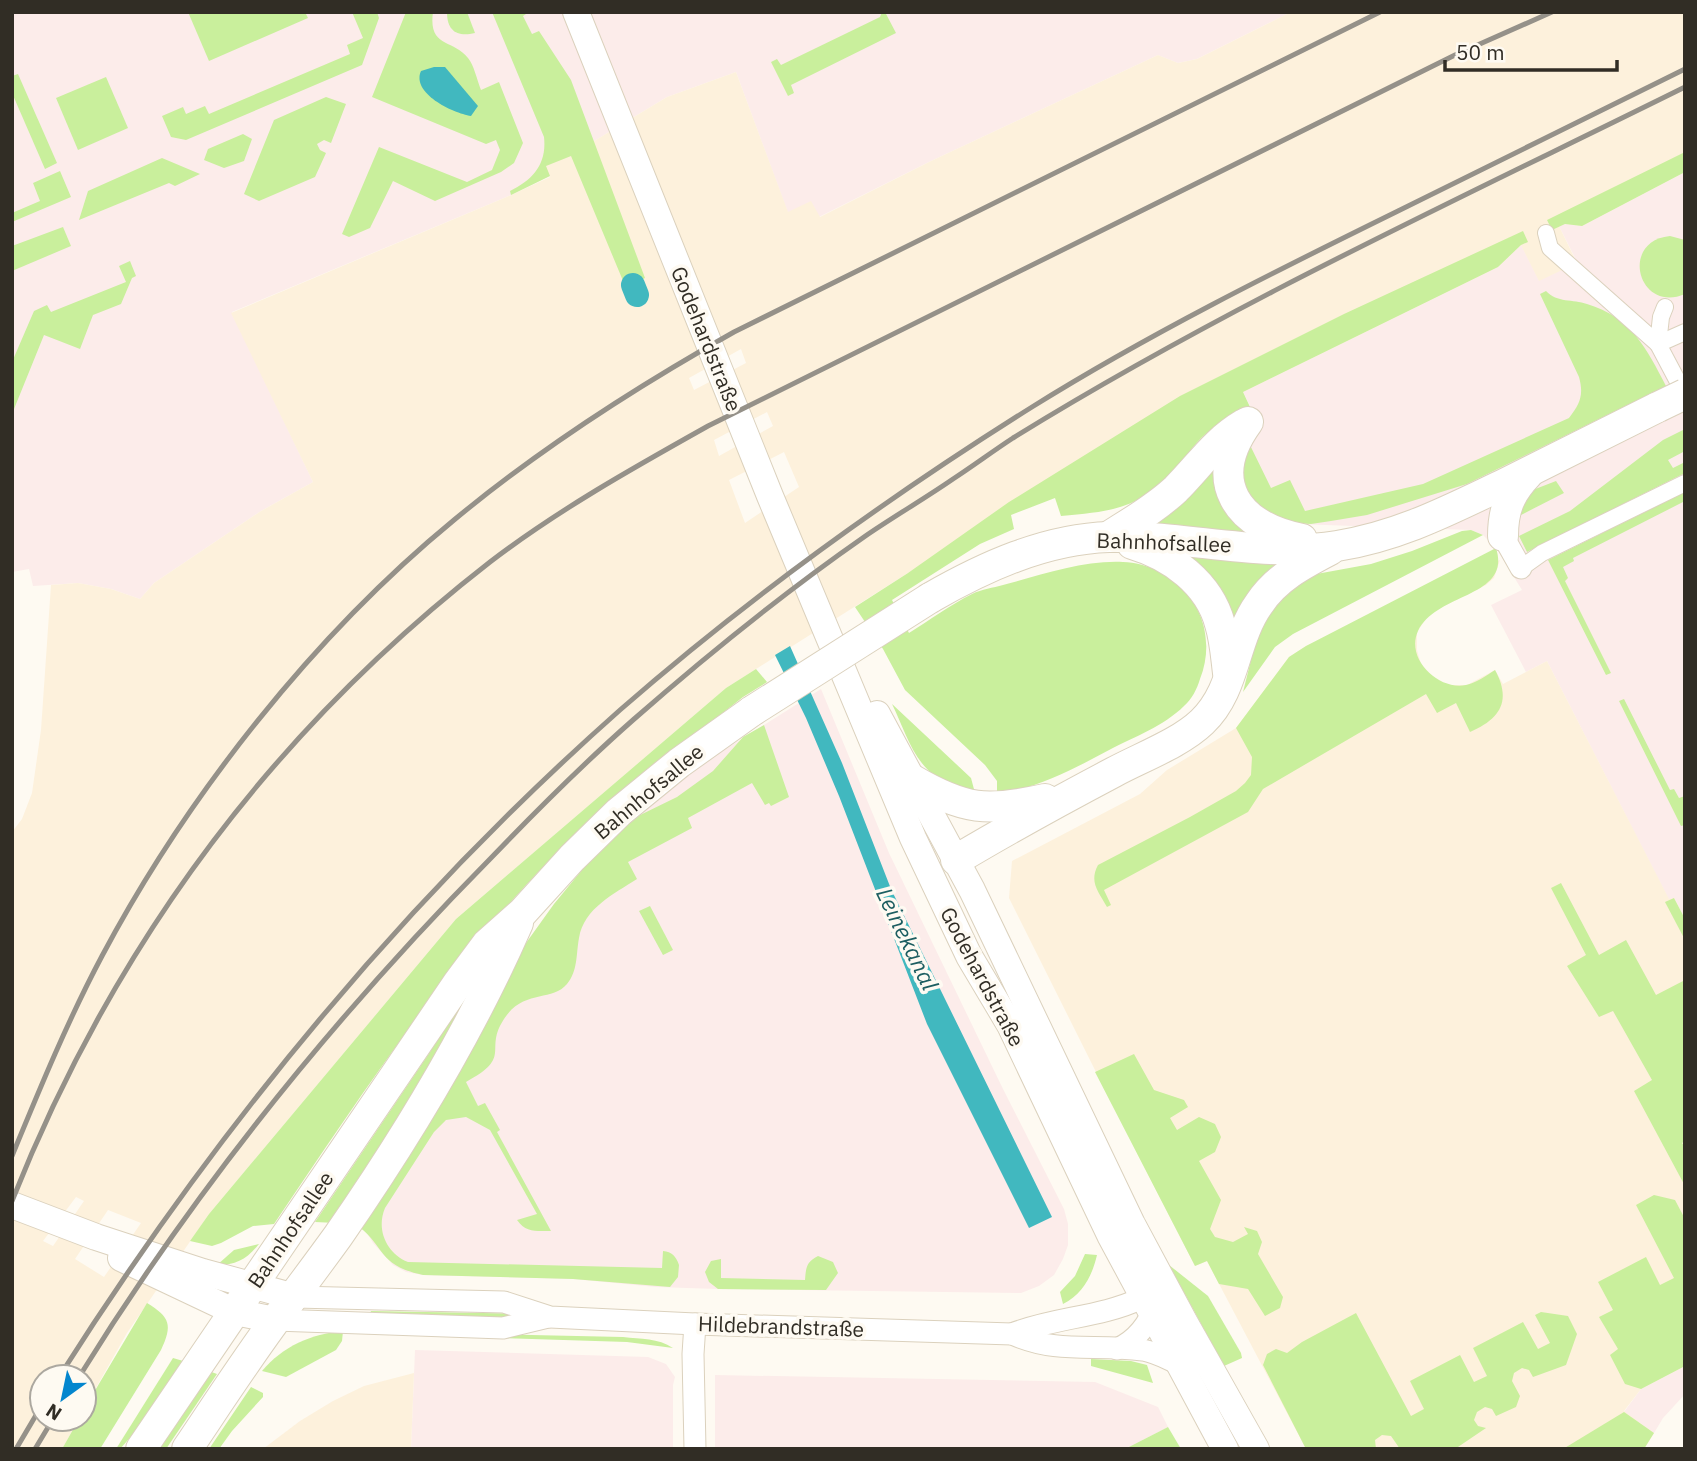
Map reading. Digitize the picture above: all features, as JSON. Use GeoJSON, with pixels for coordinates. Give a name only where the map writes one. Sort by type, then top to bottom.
{"type":"FeatureCollection","features":[{"type":"Feature","properties":{"kind":"main road","name":"Bahnhofsallee"},"geometry":{"type":"LineString","coordinates":[[141,1449],[487,944],[522,913],[619,812],[679,763],[752,711],[930,598],[966,578],[1010,559],[1040,549],[1108,537],[1276,549],[1336,546],[1390,535],[1441,515],[1676,399]]}},
{"type":"Feature","properties":{"kind":"main road"},"geometry":{"type":"LineString","coordinates":[[1108,537],[1161,502],[1218,442],[1248,422],[1237,439],[1229,471],[1231,488],[1240,508],[1250,519],[1273,531],[1336,546]]}},
{"type":"Feature","properties":{"kind":"main road"},"geometry":{"type":"LineString","coordinates":[[1503,536],[1507,502],[1512,492],[1531,471]]}},
{"type":"Feature","properties":{"kind":"main road"},"geometry":{"type":"LineString","coordinates":[[1441,515],[1482,519],[1494,526],[1503,536]]}},
{"type":"Feature","properties":{"kind":"main road"},"geometry":{"type":"LineString","coordinates":[[1108,537],[1156,553],[1198,583],[1218,618],[1229,677]]}},
{"type":"Feature","properties":{"kind":"main road"},"geometry":{"type":"LineString","coordinates":[[956,860],[1076,792],[1191,732],[1222,697],[1247,626],[1263,597],[1285,576],[1336,546]]}},
{"type":"Feature","properties":{"kind":"main road"},"geometry":{"type":"LineString","coordinates":[[913,780],[938,795],[971,807],[1017,805],[1076,792]]}},
{"type":"Feature","properties":{"kind":"main road","name":"Bahnhofsallee"},"geometry":{"type":"LineString","coordinates":[[187,1449],[376,1178],[449,1059],[503,956],[522,913]]}},
{"type":"Feature","properties":{"kind":"street","name":"Godehardstraße"},"geometry":{"type":"LineString","coordinates":[[574,12],[770,496],[930,875],[969,956],[1010,1025],[1179,1364],[1225,1449]]}},
{"type":"Feature","properties":{"kind":"street"},"geometry":{"type":"LineString","coordinates":[[1546,233],[1550,248],[1658,344]]}},
{"type":"Feature","properties":{"kind":"street"},"geometry":{"type":"LineString","coordinates":[[1665,307],[1658,344],[1676,399]]}},
{"type":"Feature","properties":{"kind":"street"},"geometry":{"type":"LineString","coordinates":[[1658,344],[1685,332]]}},
{"type":"Feature","properties":{"kind":"street"},"geometry":{"type":"LineString","coordinates":[[1503,536],[1521,568],[1542,553],[1685,482]]}},
{"type":"Feature","properties":{"kind":"street","name":"Godehardstraße"},"geometry":{"type":"LineString","coordinates":[[827,632],[850,664],[956,860],[1154,1266],[1256,1449]]}},
{"type":"Feature","properties":{"kind":"street"},"geometry":{"type":"LineString","coordinates":[[930,875],[956,860]]}},
{"type":"Feature","properties":{"kind":"street"},"geometry":{"type":"LineString","coordinates":[[12,1205],[96,1237],[203,1272],[295,1297]]}},
{"type":"Feature","properties":{"kind":"street","name":"Hildebrandstraße"},"geometry":{"type":"LineString","coordinates":[[96,1237],[114,1255],[234,1312],[275,1321],[503,1328],[550,1317]]}},
{"type":"Feature","properties":{"kind":"street","name":"Godehardstraße"},"geometry":{"type":"LineString","coordinates":[[1150,1305],[1154,1266]]}},
{"type":"Feature","properties":{"kind":"street","name":"Hildebrandstraße"},"geometry":{"type":"LineString","coordinates":[[295,1297],[504,1302],[550,1317],[1012,1334],[1032,1343],[1051,1347],[1144,1350],[1179,1364]]}},
{"type":"Feature","properties":{"kind":"street"},"geometry":{"type":"LineString","coordinates":[[1117,1349],[1130,1343],[1150,1305],[1185,1324]]}},
{"type":"Feature","properties":{"kind":"street","name":"Hildebrandstraße"},"geometry":{"type":"LineString","coordinates":[[1012,1334],[1035,1325],[1095,1315],[1125,1306],[1150,1305]]}},
{"type":"Feature","properties":{"kind":"street"},"geometry":{"type":"LineString","coordinates":[[695,1324],[695,1449]]}},
{"type":"Feature","properties":{"kind":"shaded area"},"geometry":{"type":"Polygon","coordinates":[[[12,12],[1291,12],[1197,59],[1178,63],[1158,55],[931,161],[819,217],[788,213],[736,72],[667,97],[571,155],[550,176],[511,195],[232,312],[313,482],[261,511],[154,583],[140,599],[111,589],[78,583],[33,586],[29,569],[12,572],[12,12]]]}},
{"type":"Feature","properties":{"kind":"shaded area"},"geometry":{"type":"Polygon","coordinates":[[[1291,12],[1685,12],[1685,172],[1582,226],[1559,226],[1577,263],[1539,281],[1521,245],[1498,267],[1243,392],[1245,397],[1034,499],[908,573],[726,688],[456,919],[209,1214],[127,1333],[98,1384],[98,1363],[28,1363],[28,1433],[71,1433],[62,1449],[12,1449],[12,832],[22,819],[32,793],[41,730],[51,585],[78,583],[111,589],[140,599],[154,583],[261,511],[313,482],[231,313],[550,177],[545,166],[571,155],[667,97],[736,72],[788,212],[811,201],[820,217],[931,161],[1158,55],[1178,63],[1197,59],[1291,12]],[[741,349],[689,378],[694,390],[746,363],[741,349]],[[767,412],[714,440],[719,456],[773,426],[767,412]],[[784,452],[729,480],[745,523],[799,487],[784,452]],[[76,1197],[43,1241],[53,1246],[84,1201],[76,1197]],[[108,1210],[75,1259],[104,1277],[141,1223],[108,1210]]]}},
{"type":"Feature","properties":{"kind":"shaded area"},"geometry":{"type":"Polygon","coordinates":[[[1685,172],[1685,919],[1674,898],[1669,900],[1547,661],[1526,672],[1491,605],[1522,590],[1496,548],[1483,535],[1471,530],[1296,524],[1240,466],[1260,426],[1243,392],[1498,267],[1521,245],[1577,262],[1559,226],[1582,226],[1685,172]]]}},
{"type":"Feature","properties":{"kind":"shaded area"},"geometry":{"type":"Polygon","coordinates":[[[1500,560],[1494,578],[1486,585],[1430,613],[1417,632],[1417,650],[1421,664],[1436,680],[1450,685],[1467,685],[1495,670],[1503,684],[1547,661],[1669,899],[1674,898],[1685,919],[1685,1366],[1641,1389],[1624,1411],[1654,1433],[1644,1449],[1306,1449],[1207,1261],[1195,1266],[1009,898],[1012,861],[1140,794],[1167,770],[1236,728],[1289,657],[1306,646],[1500,560]]]}},
{"type":"Feature","properties":{"kind":"shaded area"},"geometry":{"type":"Polygon","coordinates":[[[821,689],[889,853],[1064,1209],[1068,1224],[1068,1245],[1054,1275],[1039,1286],[1021,1293],[718,1289],[656,1287],[573,1279],[423,1275],[406,1272],[393,1265],[365,1230],[355,1224],[516,957],[554,904],[632,819],[683,776],[821,689]]]}},
{"type":"Feature","properties":{"kind":"shaded area"},"geometry":{"type":"Polygon","coordinates":[[[415,1350],[648,1357],[666,1364],[675,1377],[673,1449],[411,1449],[415,1350]]]}},
{"type":"Feature","properties":{"kind":"shaded area"},"geometry":{"type":"Polygon","coordinates":[[[1685,1366],[1685,1394],[1663,1418],[1654,1433],[1624,1412],[1641,1389],[1685,1366]]]}},
{"type":"Feature","properties":{"kind":"shaded area"},"geometry":{"type":"Polygon","coordinates":[[[414,1373],[411,1449],[263,1449],[300,1421],[333,1401],[364,1386],[414,1373]]]}},
{"type":"Feature","properties":{"kind":"shaded area"},"geometry":{"type":"Polygon","coordinates":[[[715,1375],[1095,1382],[1158,1407],[1168,1427],[1125,1449],[715,1449],[715,1375]]]}},
{"type":"Feature","properties":{"kind":"green space"},"geometry":{"type":"Polygon","coordinates":[[[188,12],[305,12],[308,18],[209,61],[188,12]]]}},
{"type":"Feature","properties":{"kind":"green space"},"geometry":{"type":"Polygon","coordinates":[[[352,12],[377,12],[379,18],[362,65],[186,140],[171,137],[162,116],[183,107],[186,114],[205,106],[209,114],[350,54],[347,45],[363,38],[352,12]]]}},
{"type":"Feature","properties":{"kind":"green space"},"geometry":{"type":"Polygon","coordinates":[[[406,12],[433,12],[434,32],[468,58],[481,90],[499,82],[523,143],[514,163],[501,172],[435,201],[393,181],[370,228],[349,237],[342,234],[379,147],[467,182],[492,170],[500,150],[496,140],[486,144],[372,97],[406,12]]]}},
{"type":"Feature","properties":{"kind":"green space"},"geometry":{"type":"Polygon","coordinates":[[[447,12],[467,12],[475,33],[455,32],[449,24],[447,12]]]}},
{"type":"Feature","properties":{"kind":"green space"},"geometry":{"type":"Polygon","coordinates":[[[492,12],[529,12],[523,16],[532,34],[539,31],[571,80],[645,278],[626,288],[571,156],[546,166],[550,176],[511,195],[510,191],[532,176],[541,163],[544,137],[492,12]]]}},
{"type":"Feature","properties":{"kind":"green space"},"geometry":{"type":"Polygon","coordinates":[[[882,12],[885,12],[896,33],[791,85],[794,93],[788,96],[771,62],[777,59],[781,65],[880,17],[882,12]]]}},
{"type":"Feature","properties":{"kind":"green space"},"geometry":{"type":"Polygon","coordinates":[[[18,74],[57,163],[45,169],[12,93],[12,76],[18,74]]]}},
{"type":"Feature","properties":{"kind":"green space"},"geometry":{"type":"Polygon","coordinates":[[[106,77],[128,128],[78,150],[56,98],[106,77]]]}},
{"type":"Feature","properties":{"kind":"green space"},"geometry":{"type":"Polygon","coordinates":[[[326,97],[346,104],[331,143],[324,140],[317,144],[320,150],[326,153],[315,177],[259,201],[244,194],[274,120],[326,97]]]}},
{"type":"Feature","properties":{"kind":"green space"},"geometry":{"type":"Polygon","coordinates":[[[243,134],[252,139],[244,161],[224,168],[204,160],[208,149],[243,134]]]}},
{"type":"Feature","properties":{"kind":"green space"},"geometry":{"type":"Polygon","coordinates":[[[1685,152],[1685,172],[1582,226],[1565,224],[1552,230],[1547,220],[1685,152]]]}},
{"type":"Feature","properties":{"kind":"green space"},"geometry":{"type":"Polygon","coordinates":[[[162,158],[200,174],[175,186],[169,183],[79,220],[88,191],[162,158]]]}},
{"type":"Feature","properties":{"kind":"green space"},"geometry":{"type":"Polygon","coordinates":[[[60,171],[71,197],[12,222],[12,213],[40,201],[33,183],[60,171]]]}},
{"type":"Feature","properties":{"kind":"green space"},"geometry":{"type":"Polygon","coordinates":[[[63,227],[71,246],[12,271],[12,246],[63,227]]]}},
{"type":"Feature","properties":{"kind":"green space"},"geometry":{"type":"Polygon","coordinates":[[[1523,231],[1528,242],[1521,245],[1498,267],[1243,392],[1250,407],[1207,433],[1149,493],[1110,510],[1061,516],[1055,498],[1011,515],[1014,529],[980,544],[892,600],[909,633],[980,591],[1078,566],[1123,562],[1145,566],[1164,574],[1180,586],[1193,601],[1206,638],[1206,658],[1197,686],[1187,703],[1158,725],[1069,770],[1027,787],[997,794],[997,781],[985,765],[905,690],[883,649],[855,607],[1009,502],[1180,396],[1344,314],[1523,231]]]}},
{"type":"Feature","properties":{"kind":"green space"},"geometry":{"type":"Polygon","coordinates":[[[1670,236],[1685,240],[1685,294],[1669,297],[1656,294],[1646,286],[1640,262],[1644,250],[1654,241],[1670,236]]]}},
{"type":"Feature","properties":{"kind":"green space"},"geometry":{"type":"Polygon","coordinates":[[[130,261],[136,276],[132,278],[121,304],[93,315],[80,349],[44,335],[12,414],[12,362],[34,311],[47,305],[51,312],[126,282],[119,266],[130,261]]]}},
{"type":"Feature","properties":{"kind":"green space"},"geometry":{"type":"Polygon","coordinates":[[[1546,291],[1560,299],[1587,304],[1615,317],[1636,336],[1666,386],[1467,484],[1367,515],[1311,524],[1279,522],[1250,501],[1241,479],[1248,441],[1271,488],[1290,480],[1305,511],[1423,484],[1569,418],[1580,399],[1579,377],[1540,294],[1546,291]]]}},
{"type":"Feature","properties":{"kind":"green space"},"geometry":{"type":"Polygon","coordinates":[[[1685,429],[1685,451],[1668,460],[1673,468],[1685,462],[1685,473],[1527,552],[1519,536],[1570,511],[1663,440],[1685,429]]]}},
{"type":"Feature","properties":{"kind":"green space"},"geometry":{"type":"Polygon","coordinates":[[[1214,450],[1255,535],[1140,526],[1214,450]]]}},
{"type":"Feature","properties":{"kind":"green space"},"geometry":{"type":"Polygon","coordinates":[[[1556,481],[1564,493],[1515,518],[1525,493],[1556,481]]]}},
{"type":"Feature","properties":{"kind":"green space"},"geometry":{"type":"Polygon","coordinates":[[[1683,493],[1685,501],[1573,558],[1574,561],[1563,567],[1568,578],[1565,581],[1611,673],[1606,675],[1548,560],[1683,493]]]}},
{"type":"Feature","properties":{"kind":"green space"},"geometry":{"type":"Polygon","coordinates":[[[1471,530],[1483,535],[1293,634],[1275,647],[1243,692],[1259,628],[1280,595],[1311,575],[1371,564],[1471,530]]]}},
{"type":"Feature","properties":{"kind":"green space"},"geometry":{"type":"Polygon","coordinates":[[[1496,548],[1498,564],[1493,577],[1483,586],[1427,618],[1418,631],[1415,642],[1420,662],[1427,671],[1445,683],[1466,685],[1495,670],[1502,691],[1500,708],[1496,715],[1470,732],[1456,703],[1437,713],[1426,694],[1263,789],[1248,812],[1104,890],[1111,905],[1107,907],[1095,882],[1098,865],[1236,791],[1251,775],[1252,757],[1236,728],[1289,657],[1496,548]]]}},
{"type":"Feature","properties":{"kind":"green space"},"geometry":{"type":"Polygon","coordinates":[[[1180,552],[1274,560],[1281,571],[1239,639],[1180,552]]]}},
{"type":"Feature","properties":{"kind":"green space"},"geometry":{"type":"Polygon","coordinates":[[[756,669],[767,682],[743,697],[604,809],[552,858],[492,924],[394,1049],[274,1224],[253,1226],[212,1246],[190,1241],[209,1214],[456,919],[726,688],[756,669]]]}},
{"type":"Feature","properties":{"kind":"green space"},"geometry":{"type":"Polygon","coordinates":[[[1624,699],[1670,790],[1674,789],[1679,798],[1685,796],[1685,825],[1681,826],[1619,701],[1624,699]]]}},
{"type":"Feature","properties":{"kind":"green space"},"geometry":{"type":"Polygon","coordinates":[[[892,704],[971,778],[975,793],[930,772],[916,755],[892,704]]]}},
{"type":"Feature","properties":{"kind":"green space"},"geometry":{"type":"Polygon","coordinates":[[[764,725],[789,797],[771,806],[769,803],[765,805],[752,783],[688,818],[692,828],[628,862],[637,879],[601,903],[587,918],[579,938],[571,979],[554,993],[528,999],[512,1010],[498,1030],[494,1059],[481,1073],[466,1082],[478,1106],[485,1103],[500,1130],[497,1132],[551,1231],[528,1229],[517,1220],[537,1214],[490,1130],[466,1117],[446,1120],[434,1132],[385,1208],[383,1216],[385,1240],[394,1253],[408,1262],[662,1268],[663,1251],[671,1253],[676,1259],[679,1265],[678,1277],[670,1287],[573,1279],[423,1275],[397,1266],[355,1224],[516,957],[591,859],[632,819],[677,797],[713,771],[743,737],[764,725]]]}},
{"type":"Feature","properties":{"kind":"green space"},"geometry":{"type":"Polygon","coordinates":[[[1561,883],[1599,955],[1626,940],[1656,995],[1685,980],[1685,1141],[1682,1143],[1685,1147],[1685,1186],[1634,1091],[1652,1080],[1613,1011],[1599,1017],[1567,966],[1586,955],[1551,888],[1561,883]]]}},
{"type":"Feature","properties":{"kind":"green space"},"geometry":{"type":"Polygon","coordinates":[[[1674,898],[1685,919],[1685,940],[1665,902],[1674,898]]]}},
{"type":"Feature","properties":{"kind":"green space"},"geometry":{"type":"Polygon","coordinates":[[[650,906],[673,950],[663,955],[639,911],[650,906]]]}},
{"type":"Feature","properties":{"kind":"green space"},"geometry":{"type":"Polygon","coordinates":[[[498,955],[336,1223],[315,1222],[430,1052],[457,1000],[498,955]]]}},
{"type":"Feature","properties":{"kind":"green space"},"geometry":{"type":"Polygon","coordinates":[[[1134,1054],[1154,1090],[1184,1100],[1188,1107],[1170,1118],[1177,1130],[1199,1117],[1215,1124],[1221,1137],[1215,1152],[1199,1161],[1221,1200],[1210,1229],[1215,1237],[1233,1242],[1248,1234],[1244,1227],[1257,1231],[1262,1242],[1258,1254],[1283,1297],[1280,1308],[1265,1316],[1248,1289],[1219,1284],[1207,1261],[1195,1266],[1095,1072],[1134,1054]]]}},
{"type":"Feature","properties":{"kind":"green space"},"geometry":{"type":"Polygon","coordinates":[[[1654,1195],[1675,1200],[1685,1219],[1685,1366],[1641,1389],[1625,1384],[1610,1355],[1618,1349],[1599,1317],[1613,1310],[1598,1282],[1646,1257],[1660,1285],[1674,1278],[1636,1205],[1654,1195]]]}},
{"type":"Feature","properties":{"kind":"green space"},"geometry":{"type":"Polygon","coordinates":[[[259,1244],[241,1260],[217,1265],[234,1250],[259,1244]]]}},
{"type":"Feature","properties":{"kind":"green space"},"geometry":{"type":"Polygon","coordinates":[[[1085,1254],[1097,1255],[1089,1277],[1081,1290],[1063,1304],[1060,1292],[1075,1276],[1085,1254]]]}},
{"type":"Feature","properties":{"kind":"green space"},"geometry":{"type":"Polygon","coordinates":[[[818,1256],[833,1262],[838,1273],[826,1290],[718,1289],[709,1282],[705,1272],[711,1261],[721,1259],[721,1278],[805,1280],[807,1266],[818,1256]]]}},
{"type":"Feature","properties":{"kind":"green space"},"geometry":{"type":"Polygon","coordinates":[[[1169,1265],[1208,1296],[1242,1358],[1224,1366],[1169,1265]]]}},
{"type":"Feature","properties":{"kind":"green space"},"geometry":{"type":"Polygon","coordinates":[[[147,1303],[161,1313],[168,1328],[161,1350],[100,1449],[62,1449],[71,1433],[98,1433],[98,1385],[147,1303]]]}},
{"type":"Feature","properties":{"kind":"green space"},"geometry":{"type":"Polygon","coordinates":[[[371,1311],[533,1314],[533,1319],[369,1316],[371,1311]]]}},
{"type":"Feature","properties":{"kind":"green space"},"geometry":{"type":"Polygon","coordinates":[[[1541,1312],[1568,1316],[1577,1334],[1566,1365],[1533,1377],[1529,1370],[1522,1368],[1514,1373],[1512,1381],[1520,1396],[1516,1407],[1496,1416],[1492,1409],[1485,1407],[1477,1412],[1474,1420],[1478,1426],[1486,1428],[1455,1449],[1400,1449],[1391,1436],[1382,1435],[1375,1440],[1376,1449],[1306,1449],[1263,1365],[1267,1354],[1276,1349],[1287,1353],[1356,1313],[1411,1416],[1424,1409],[1410,1381],[1460,1355],[1474,1382],[1487,1376],[1473,1348],[1523,1322],[1538,1349],[1550,1343],[1535,1315],[1541,1312]]]}},
{"type":"Feature","properties":{"kind":"green space"},"geometry":{"type":"Polygon","coordinates":[[[343,1331],[342,1341],[336,1350],[286,1377],[262,1371],[288,1348],[298,1343],[343,1331]]]}},
{"type":"Feature","properties":{"kind":"green space"},"geometry":{"type":"Polygon","coordinates":[[[439,1333],[623,1337],[655,1341],[673,1348],[627,1342],[439,1336],[439,1333]]]}},
{"type":"Feature","properties":{"kind":"green space"},"geometry":{"type":"Polygon","coordinates":[[[173,1358],[190,1363],[150,1415],[120,1449],[116,1449],[173,1358]]]}},
{"type":"Feature","properties":{"kind":"green space"},"geometry":{"type":"Polygon","coordinates":[[[1091,1359],[1131,1361],[1147,1365],[1153,1383],[1091,1366],[1091,1359]]]}},
{"type":"Feature","properties":{"kind":"green space"},"geometry":{"type":"Polygon","coordinates":[[[206,1370],[217,1374],[166,1449],[154,1449],[206,1370]]]}},
{"type":"Feature","properties":{"kind":"green space"},"geometry":{"type":"Polygon","coordinates":[[[251,1387],[263,1393],[263,1397],[219,1449],[209,1449],[251,1387]]]}},
{"type":"Feature","properties":{"kind":"green space"},"geometry":{"type":"Polygon","coordinates":[[[1624,1412],[1654,1433],[1644,1449],[1563,1449],[1624,1412]]]}},
{"type":"Feature","properties":{"kind":"green space"},"geometry":{"type":"Polygon","coordinates":[[[1168,1427],[1181,1449],[1125,1449],[1168,1427]]]}},
{"type":"Feature","properties":{"kind":"water"},"geometry":{"type":"Polygon","coordinates":[[[445,67],[478,106],[471,116],[444,106],[427,94],[419,79],[421,71],[445,67]]]}},
{"type":"Feature","properties":{"kind":"water"},"geometry":{"type":"Polygon","coordinates":[[[790,646],[842,763],[891,889],[1052,1217],[1029,1228],[927,1024],[839,796],[806,718],[775,655],[790,646]]]}},
{"type":"Feature","properties":{"kind":"waterway","name":"Leinekanal"},"geometry":{"type":"LineString","coordinates":[[633,285],[637,295]]}},
{"type":"Feature","properties":{"kind":"railway"},"geometry":{"type":"LineString","coordinates":[[12,1156],[66,1029],[102,956],[173,837],[214,778],[257,721],[352,614],[402,565],[454,520],[521,468],[590,420],[661,374],[734,332],[1380,12]]}},
{"type":"Feature","properties":{"kind":"railway"},"geometry":{"type":"LineString","coordinates":[[12,1201],[53,1107],[99,1017],[150,931],[207,849],[269,771],[337,697],[411,628],[490,562],[569,507],[708,426],[1455,55],[1552,12]]}},
{"type":"Feature","properties":{"kind":"railway"},"geometry":{"type":"LineString","coordinates":[[68,1363],[182,1196],[247,1109],[387,941],[539,784],[620,710],[718,628],[872,513],[1076,380],[1212,304],[1685,69]]}},
{"type":"Feature","properties":{"kind":"railway"},"geometry":{"type":"LineString","coordinates":[[88,1363],[170,1239],[219,1172],[322,1042],[377,980],[525,823],[578,771],[661,696],[746,625],[864,537],[1013,438],[1094,389],[1345,255],[1685,87]]}},
{"type":"Feature","properties":{"kind":"railway"},"geometry":{"type":"LineString","coordinates":[[16,1449],[28,1429]]}},
{"type":"Feature","properties":{"kind":"railway"},"geometry":{"type":"LineString","coordinates":[[35,1449],[45,1433]]}}]}
